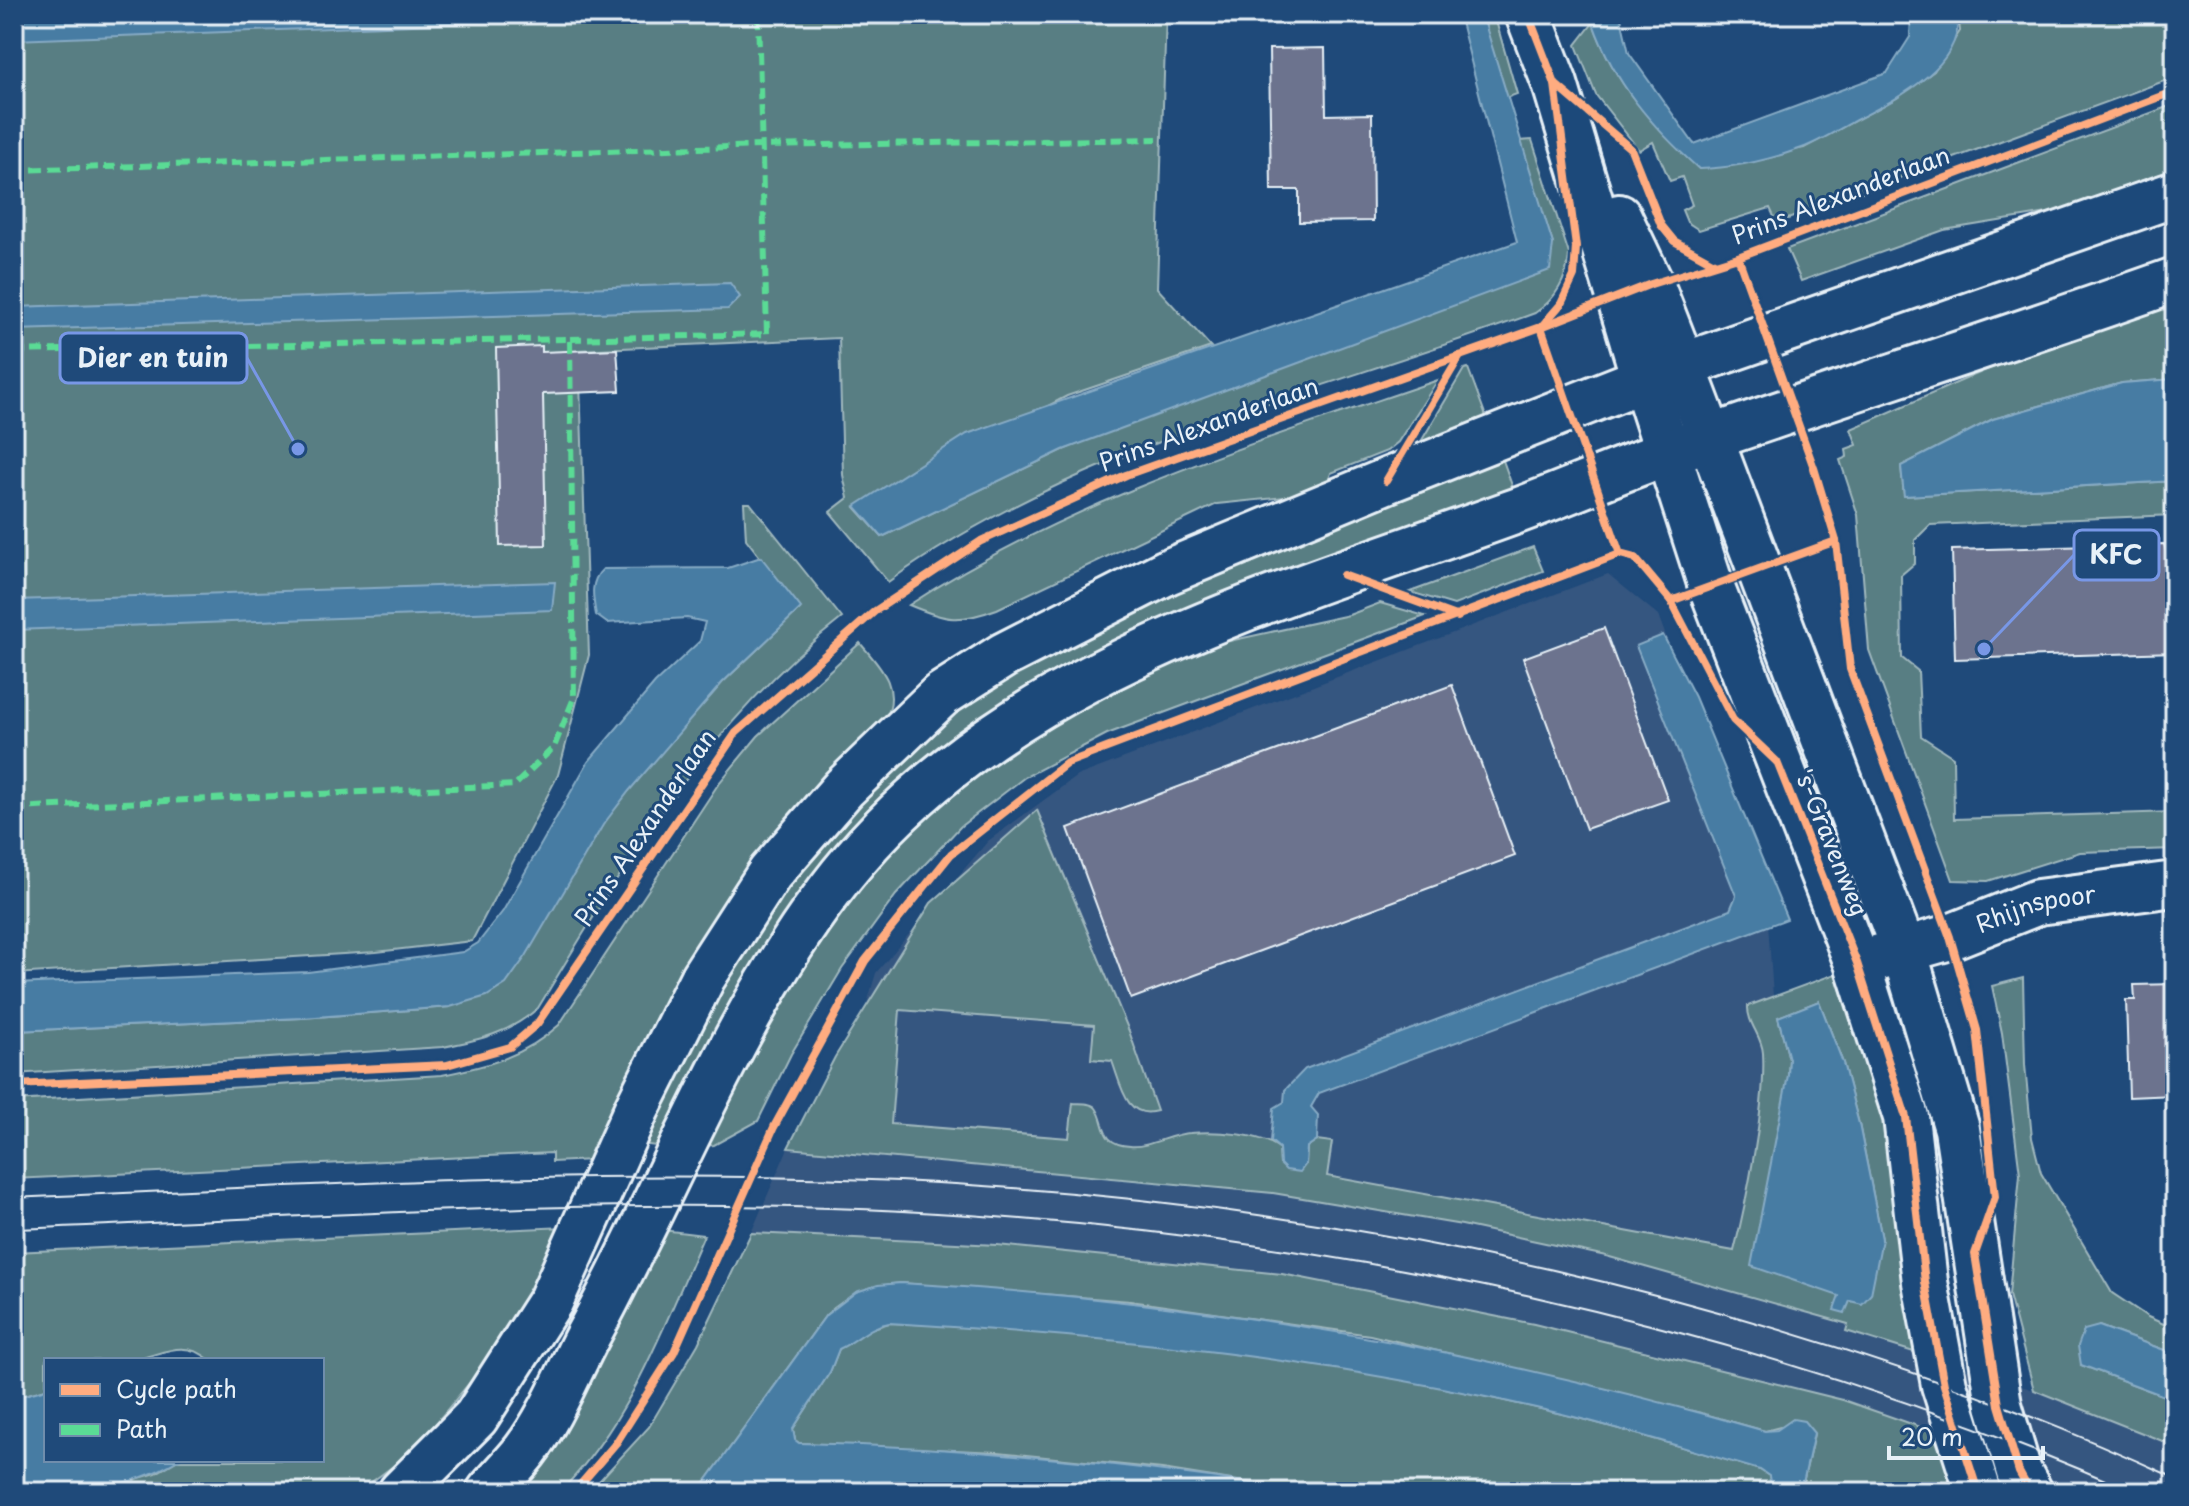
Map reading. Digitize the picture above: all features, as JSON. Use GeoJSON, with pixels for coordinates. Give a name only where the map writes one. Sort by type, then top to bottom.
{"type":"FeatureCollection","features":[{"type":"Feature","properties":{"kind":"main road","name":"'s-Gravenweg"},"geometry":{"type":"LineString","coordinates":[[1528,14],[1555,84],[1651,284],[1663,373],[1669,452],[1711,586],[1857,963],[1906,1117],[1925,1282],[1944,1385],[1978,1492]]}},
{"type":"Feature","properties":{"kind":"main road"},"geometry":{"type":"LineString","coordinates":[[401,1492],[476,1417],[551,1300],[637,1108],[703,977],[770,873],[835,798],[941,695],[1004,655],[1167,572],[1663,373],[2175,194]]}},
{"type":"Feature","properties":{"kind":"main road"},"geometry":{"type":"LineString","coordinates":[[489,1492],[535,1434],[625,1268],[724,1059],[773,974],[830,890],[896,812],[975,746],[1063,692],[1184,632],[1576,490],[1669,452],[2175,280]]}},
{"type":"Feature","properties":{"kind":"main road","name":"'s-Gravenweg"},"geometry":{"type":"LineString","coordinates":[[1663,373],[1711,438],[1904,951],[1957,1129],[1999,1405],[2019,1472],[2030,1492]]}},
{"type":"Feature","properties":{"kind":"main road","name":"Rhijnspoor"},"geometry":{"type":"LineString","coordinates":[[1857,963],[1904,951],[2038,902],[2175,884]]}},
{"type":"Feature","properties":{"kind":"shaded area"},"geometry":{"type":"Polygon","coordinates":[[[701,14],[14,40],[14,16],[701,14]]]}},
{"type":"Feature","properties":{"kind":"shaded area"},"geometry":{"type":"Polygon","coordinates":[[[1459,14],[1482,14],[1553,244],[1550,270],[1063,450],[882,537],[855,506],[967,434],[1517,242],[1459,14]]]}},
{"type":"Feature","properties":{"kind":"shaded area"},"geometry":{"type":"Polygon","coordinates":[[[1620,14],[1629,53],[1694,144],[1887,73],[1910,37],[1911,14],[1958,14],[1957,34],[1937,67],[1922,81],[1886,104],[1802,148],[1751,163],[1699,169],[1650,120],[1612,65],[1593,23],[1620,14]]]}},
{"type":"Feature","properties":{"kind":"shaded area"},"geometry":{"type":"Polygon","coordinates":[[[730,283],[740,297],[728,309],[14,330],[14,307],[730,283]]]}},
{"type":"Feature","properties":{"kind":"shaded area"},"geometry":{"type":"Polygon","coordinates":[[[2175,379],[2175,481],[1904,496],[1901,466],[1993,419],[2122,383],[2175,379]]]}},
{"type":"Feature","properties":{"kind":"shaded area"},"geometry":{"type":"Polygon","coordinates":[[[761,557],[801,608],[722,683],[629,791],[603,825],[526,956],[506,984],[487,996],[450,1007],[302,1018],[14,1031],[14,984],[308,972],[463,952],[478,943],[503,911],[588,762],[655,683],[700,641],[705,622],[687,618],[607,623],[596,615],[595,609],[593,590],[599,574],[603,569],[728,568],[761,557]]]}},
{"type":"Feature","properties":{"kind":"shaded area"},"geometry":{"type":"Polygon","coordinates":[[[1608,574],[1658,615],[1767,908],[1781,1115],[1748,1282],[1617,1258],[1849,1324],[1846,1332],[2034,1390],[2175,1446],[2175,1492],[2067,1492],[1843,1400],[1534,1324],[1282,1274],[997,1245],[751,1233],[788,1148],[1224,1190],[826,1143],[876,973],[988,841],[1077,776],[1608,574]]]}},
{"type":"Feature","properties":{"kind":"shaded area"},"geometry":{"type":"Polygon","coordinates":[[[555,582],[552,610],[14,630],[14,600],[555,582]]]}},
{"type":"Feature","properties":{"kind":"shaded area"},"geometry":{"type":"Polygon","coordinates":[[[1663,635],[1695,697],[1787,919],[1319,1093],[1311,1107],[1318,1115],[1317,1140],[1307,1147],[1306,1164],[1300,1172],[1286,1170],[1280,1164],[1279,1148],[1271,1141],[1274,1108],[1284,1102],[1285,1090],[1305,1069],[1730,910],[1736,896],[1636,646],[1663,635]]]}},
{"type":"Feature","properties":{"kind":"shaded area"},"geometry":{"type":"Polygon","coordinates":[[[1819,1001],[1843,1063],[1859,1124],[1882,1239],[1871,1294],[1862,1304],[1850,1301],[1845,1313],[1834,1310],[1839,1296],[1751,1266],[1788,1075],[1789,1059],[1778,1017],[1819,1001]]]}},
{"type":"Feature","properties":{"kind":"shaded area"},"geometry":{"type":"Polygon","coordinates":[[[901,1283],[1122,1302],[1338,1332],[1550,1375],[1765,1431],[1777,1430],[1793,1419],[1804,1421],[1814,1433],[1801,1492],[1772,1492],[1769,1476],[1760,1470],[1562,1414],[1396,1379],[1143,1344],[889,1323],[875,1327],[839,1349],[830,1372],[793,1429],[795,1440],[799,1443],[927,1448],[1055,1458],[1308,1492],[698,1492],[826,1315],[856,1292],[878,1285],[901,1283]]]}},
{"type":"Feature","properties":{"kind":"shaded area"},"geometry":{"type":"Polygon","coordinates":[[[2099,1326],[2175,1354],[2175,1400],[2081,1365],[2078,1346],[2084,1330],[2099,1326]]]}},
{"type":"Feature","properties":{"kind":"shaded area"},"geometry":{"type":"Polygon","coordinates":[[[44,1390],[44,1462],[174,1462],[138,1478],[98,1488],[14,1492],[14,1398],[44,1390]]]}},
{"type":"Feature","properties":{"kind":"green space"},"geometry":{"type":"Polygon","coordinates":[[[14,14],[1166,14],[1157,288],[1211,347],[1067,396],[855,507],[882,537],[1063,450],[1553,244],[1519,141],[1532,140],[1569,254],[1568,263],[1559,288],[1549,302],[1535,313],[1202,426],[1120,458],[1039,494],[962,534],[888,582],[830,512],[848,498],[843,475],[839,338],[579,350],[589,655],[558,775],[472,941],[376,952],[14,974],[14,14]]]}},
{"type":"Feature","properties":{"kind":"green space"},"geometry":{"type":"Polygon","coordinates":[[[1482,14],[1494,14],[1517,94],[1506,98],[1482,14]]]}},
{"type":"Feature","properties":{"kind":"green space"},"geometry":{"type":"Polygon","coordinates":[[[1958,14],[2175,14],[2175,77],[1777,223],[1770,208],[1699,230],[1687,222],[1682,210],[1692,205],[1682,177],[1670,181],[1653,142],[1639,150],[1596,95],[1576,45],[1593,23],[1612,66],[1637,103],[1699,169],[1804,148],[1897,98],[1934,71],[1960,31],[1958,14]]]}},
{"type":"Feature","properties":{"kind":"green space"},"geometry":{"type":"Polygon","coordinates":[[[2175,104],[2175,169],[2054,212],[1944,230],[1801,281],[1787,249],[2175,104]]]}},
{"type":"Feature","properties":{"kind":"green space"},"geometry":{"type":"Polygon","coordinates":[[[2175,303],[2175,379],[2122,383],[1993,419],[1901,466],[1904,496],[2175,481],[2175,515],[1930,525],[1915,540],[1915,563],[1901,575],[1902,658],[1918,671],[1921,736],[1953,757],[1954,819],[2175,812],[2175,849],[2080,852],[1988,881],[1953,880],[1869,650],[1858,515],[1840,460],[1847,457],[1846,449],[1857,445],[1851,429],[2064,336],[2175,303]]]}},
{"type":"Feature","properties":{"kind":"green space"},"geometry":{"type":"Polygon","coordinates":[[[1468,368],[1488,422],[1416,450],[1464,369],[1468,368]]]}},
{"type":"Feature","properties":{"kind":"green space"},"geometry":{"type":"Polygon","coordinates":[[[1438,380],[1398,442],[1387,451],[1331,473],[1326,488],[1305,495],[1217,504],[984,614],[944,617],[909,605],[971,567],[1100,504],[1234,450],[1438,380]]]}},
{"type":"Feature","properties":{"kind":"green space"},"geometry":{"type":"Polygon","coordinates":[[[1500,452],[1515,494],[1152,627],[1088,655],[1001,704],[914,770],[878,806],[663,1147],[641,1144],[680,1058],[794,868],[948,713],[1093,627],[1500,452]]]}},
{"type":"Feature","properties":{"kind":"green space"},"geometry":{"type":"Polygon","coordinates":[[[744,503],[750,503],[842,618],[794,659],[709,749],[637,849],[538,1008],[527,1017],[494,1034],[443,1047],[14,1074],[14,1031],[302,1018],[450,1007],[664,748],[722,683],[800,609],[746,539],[744,503]]]}},
{"type":"Feature","properties":{"kind":"green space"},"geometry":{"type":"Polygon","coordinates":[[[1533,547],[1543,571],[1454,605],[1410,592],[1533,547]]]}},
{"type":"Feature","properties":{"kind":"green space"},"geometry":{"type":"Polygon","coordinates":[[[1380,603],[1425,616],[1107,734],[1025,777],[961,826],[896,895],[842,969],[791,1054],[758,1121],[714,1145],[703,1146],[787,980],[879,856],[988,754],[1188,650],[1349,615],[1380,603]]]}},
{"type":"Feature","properties":{"kind":"green space"},"geometry":{"type":"Polygon","coordinates":[[[860,643],[881,669],[890,687],[890,707],[886,719],[593,1160],[552,1162],[552,1153],[14,1179],[14,1101],[442,1075],[490,1064],[532,1045],[559,1025],[719,783],[758,736],[860,643]]]}},
{"type":"Feature","properties":{"kind":"green space"},"geometry":{"type":"Polygon","coordinates":[[[1037,810],[1129,1031],[1157,1111],[1138,1110],[1132,1105],[1122,1090],[1112,1061],[1091,1059],[1094,1025],[900,1010],[891,1124],[1069,1138],[1073,1103],[1089,1104],[1096,1108],[1108,1137],[1120,1144],[1145,1145],[1190,1133],[1237,1134],[1261,1139],[1279,1148],[1280,1164],[1306,1164],[1307,1147],[1317,1140],[1332,1142],[1327,1176],[1734,1251],[1762,1098],[1763,1053],[1748,1006],[1835,974],[1887,1125],[1917,1353],[1846,1331],[1848,1324],[1606,1256],[1462,1225],[1273,1193],[788,1148],[835,1057],[931,903],[1037,810]],[[1819,1001],[1778,1017],[1789,1059],[1788,1075],[1839,1296],[1849,1300],[1882,1239],[1859,1124],[1843,1063],[1819,1001]]]}},
{"type":"Feature","properties":{"kind":"green space"},"geometry":{"type":"Polygon","coordinates":[[[2023,978],[2025,1065],[2032,1138],[2041,1173],[2112,1293],[2148,1317],[2175,1329],[2175,1354],[2099,1326],[2081,1365],[2175,1400],[2175,1446],[2034,1390],[2009,1295],[2020,1174],[2002,1033],[1992,986],[2023,978]]]}},
{"type":"Feature","properties":{"kind":"green space"},"geometry":{"type":"Polygon","coordinates":[[[565,1227],[501,1345],[412,1452],[358,1492],[92,1492],[156,1473],[175,1462],[324,1462],[324,1358],[207,1358],[189,1349],[179,1349],[142,1358],[44,1358],[44,1390],[14,1398],[14,1252],[565,1227]]]}},
{"type":"Feature","properties":{"kind":"green space"},"geometry":{"type":"Polygon","coordinates":[[[662,1230],[704,1235],[660,1337],[626,1403],[585,1464],[560,1492],[502,1492],[574,1405],[597,1368],[662,1230]]]}},
{"type":"Feature","properties":{"kind":"green space"},"geometry":{"type":"Polygon","coordinates":[[[751,1233],[997,1245],[1282,1274],[1534,1324],[1843,1400],[1932,1431],[1956,1492],[1801,1492],[1814,1434],[1780,1427],[1765,1431],[1370,1335],[1130,1301],[901,1283],[860,1292],[826,1315],[698,1492],[589,1492],[649,1427],[698,1344],[751,1233]]]}},
{"type":"Feature","properties":{"kind":"green space"},"geometry":{"type":"Polygon","coordinates":[[[889,1323],[1143,1341],[1228,1351],[1396,1378],[1562,1414],[1760,1470],[1769,1476],[1773,1489],[1308,1492],[1162,1469],[998,1452],[799,1443],[795,1440],[793,1429],[830,1372],[839,1349],[870,1329],[889,1323]]]}},
{"type":"Feature","properties":{"kind":"building"},"geometry":{"type":"Polygon","coordinates":[[[1325,48],[1326,115],[1372,114],[1373,221],[1299,222],[1299,190],[1271,190],[1269,49],[1325,48]]]}},
{"type":"Feature","properties":{"kind":"building"},"geometry":{"type":"Polygon","coordinates":[[[542,346],[542,352],[617,349],[620,391],[543,394],[546,545],[500,546],[496,348],[542,346]]]}},
{"type":"Feature","properties":{"kind":"building"},"geometry":{"type":"Polygon","coordinates":[[[2164,544],[2175,579],[2175,652],[1955,659],[1952,550],[2164,544]]]}},
{"type":"Feature","properties":{"kind":"building"},"geometry":{"type":"Polygon","coordinates":[[[1604,628],[1668,800],[1586,829],[1523,658],[1604,628]]]}},
{"type":"Feature","properties":{"kind":"building"},"geometry":{"type":"Polygon","coordinates":[[[1452,685],[1515,856],[1131,999],[1068,828],[1452,685]]]}},
{"type":"Feature","properties":{"kind":"building"},"geometry":{"type":"Polygon","coordinates":[[[2175,984],[2175,1095],[2129,1097],[2126,1000],[2135,1000],[2134,985],[2175,984]]]}},
{"type":"Feature","properties":{"kind":"tram line"},"geometry":{"type":"LineString","coordinates":[[14,1198],[456,1180],[788,1177],[1061,1192],[1224,1210],[1388,1236],[1551,1270],[1713,1310],[1871,1359],[2026,1415],[2175,1478]]}},
{"type":"Feature","properties":{"kind":"tram line"},"geometry":{"type":"LineString","coordinates":[[14,1229],[458,1210],[792,1207],[1061,1222],[1218,1240],[1375,1265],[1531,1296],[1685,1334],[1837,1379],[1987,1432],[2133,1492]]}},
{"type":"Feature","properties":{"kind":"marked path"},"geometry":{"type":"LineString","coordinates":[[570,339],[767,334],[758,14]]}},
{"type":"Feature","properties":{"kind":"marked path"},"geometry":{"type":"LineString","coordinates":[[14,170],[761,146],[1157,139]]}},
{"type":"Feature","properties":{"kind":"marked path"},"geometry":{"type":"LineString","coordinates":[[14,351],[570,339],[574,698],[554,747],[515,785],[14,808]]}},
{"type":"Feature","properties":{"kind":"cycle path"},"geometry":{"type":"LineString","coordinates":[[1528,14],[1555,84],[1576,247],[1574,276],[1561,304],[1541,327],[1620,554]]}},
{"type":"Feature","properties":{"kind":"cycle path"},"geometry":{"type":"LineString","coordinates":[[1555,84],[1631,149],[1661,225],[1674,241],[1714,263]]}},
{"type":"Feature","properties":{"kind":"cycle path","name":"Prins Alexanderlaan"},"geometry":{"type":"LineString","coordinates":[[14,1085],[447,1065],[510,1047],[537,1024],[736,733],[875,611],[981,541],[1126,475],[1541,327],[1651,284],[1738,257],[2175,91]]}},
{"type":"Feature","properties":{"kind":"cycle path","name":"Prins Alexanderlaan"},"geometry":{"type":"LineString","coordinates":[[1738,257],[1814,468],[1836,541],[1850,669],[1950,937],[1977,1030],[1995,1197],[1975,1254],[1999,1405],[2019,1472],[2030,1492]]}},
{"type":"Feature","properties":{"kind":"cycle path"},"geometry":{"type":"LineString","coordinates":[[1386,481],[1460,356]]}},
{"type":"Feature","properties":{"kind":"cycle path"},"geometry":{"type":"LineString","coordinates":[[1671,601],[1836,541]]}},
{"type":"Feature","properties":{"kind":"cycle path"},"geometry":{"type":"LineString","coordinates":[[1620,554],[1635,558],[1671,601],[1733,720],[1777,762],[1857,963],[1906,1117],[1925,1282],[1944,1385],[1978,1492]]}},
{"type":"Feature","properties":{"kind":"cycle path"},"geometry":{"type":"LineString","coordinates":[[574,1492],[616,1443],[674,1352],[774,1127],[865,961],[951,854],[1067,763],[1620,554]]}},
{"type":"Feature","properties":{"kind":"cycle path"},"geometry":{"type":"LineString","coordinates":[[1343,575],[1458,617]]}},
{"type":"Feature","properties":{"kind":"place","name":"Dier en tuin"},"geometry":{"type":"Point","coordinates":[298,449]}},
{"type":"Feature","properties":{"kind":"place","name":"KFC"},"geometry":{"type":"Point","coordinates":[1984,649]}}]}
